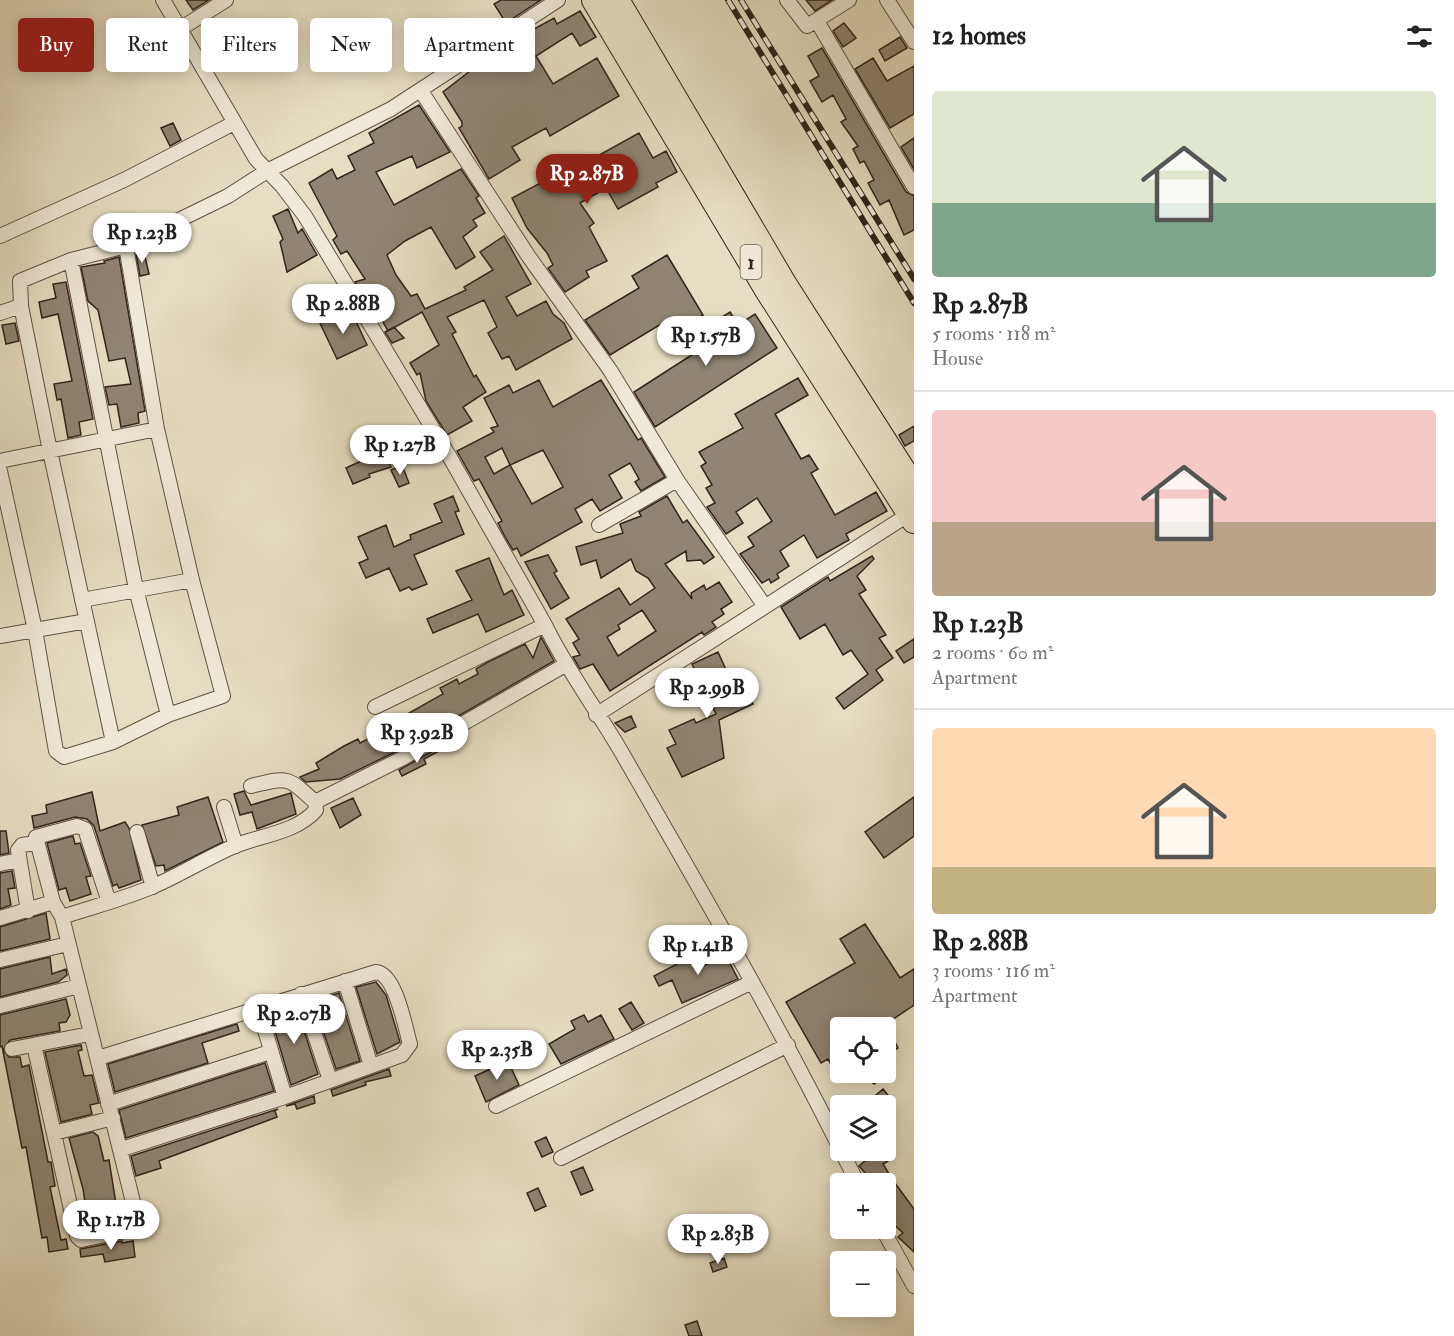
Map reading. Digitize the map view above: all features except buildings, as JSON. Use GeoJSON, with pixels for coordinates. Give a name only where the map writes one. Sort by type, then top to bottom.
{"type":"FeatureCollection","features":[{"type":"Feature","properties":{"kind":"highway","name":"1"},"geometry":{"type":"LineString","coordinates":[[594,0],[785,285],[914,487]]}},
{"type":"Feature","properties":{"kind":"highway","name":"1"},"geometry":{"type":"LineString","coordinates":[[617,0],[714,180],[767,290],[912,515]]}},
{"type":"Feature","properties":{"kind":"street"},"geometry":{"type":"LineString","coordinates":[[163,0],[174,18]]}},
{"type":"Feature","properties":{"kind":"street"},"geometry":{"type":"LineString","coordinates":[[189,23],[226,0]]}},
{"type":"Feature","properties":{"kind":"street"},"geometry":{"type":"LineString","coordinates":[[113,742],[21,306],[19,286],[23,278],[71,260],[126,246],[228,196],[267,171],[344,135],[421,91],[558,0]]}},
{"type":"Feature","properties":{"kind":"street"},"geometry":{"type":"LineString","coordinates":[[787,0],[803,24],[810,26],[849,0]]}},
{"type":"Feature","properties":{"kind":"street"},"geometry":{"type":"LineString","coordinates":[[887,0],[914,42]]}},
{"type":"Feature","properties":{"kind":"street"},"geometry":{"type":"LineString","coordinates":[[817,21],[914,187]]}},
{"type":"Feature","properties":{"kind":"street"},"geometry":{"type":"LineString","coordinates":[[189,45],[234,123],[267,171],[282,186],[309,222],[442,445],[545,625],[565,665],[596,715],[613,737],[788,1045],[830,1127]]}},
{"type":"Feature","properties":{"kind":"street"},"geometry":{"type":"LineString","coordinates":[[421,91],[529,257],[610,370],[677,480],[764,605]]}},
{"type":"Feature","properties":{"kind":"street"},"geometry":{"type":"LineString","coordinates":[[0,236],[124,180],[234,123]]}},
{"type":"Feature","properties":{"kind":"street"},"geometry":{"type":"LineString","coordinates":[[0,471],[35,630],[56,751],[64,757],[113,742],[168,715],[223,696],[192,580],[157,429],[126,246]]}},
{"type":"Feature","properties":{"kind":"street"},"geometry":{"type":"LineString","coordinates":[[71,260],[136,589],[168,715]]}},
{"type":"Feature","properties":{"kind":"street"},"geometry":{"type":"LineString","coordinates":[[0,313],[21,306]]}},
{"type":"Feature","properties":{"kind":"street"},"geometry":{"type":"LineString","coordinates":[[0,461],[157,429]]}},
{"type":"Feature","properties":{"kind":"street"},"geometry":{"type":"LineString","coordinates":[[599,525],[677,480]]}},
{"type":"Feature","properties":{"kind":"street"},"geometry":{"type":"LineString","coordinates":[[596,715],[764,605],[912,515]]}},
{"type":"Feature","properties":{"kind":"street"},"geometry":{"type":"LineString","coordinates":[[82,600],[192,580]]}},
{"type":"Feature","properties":{"kind":"street"},"geometry":{"type":"LineString","coordinates":[[0,636],[87,621]]}},
{"type":"Feature","properties":{"kind":"street"},"geometry":{"type":"LineString","coordinates":[[375,708],[545,625]]}},
{"type":"Feature","properties":{"kind":"street"},"geometry":{"type":"LineString","coordinates":[[315,802],[403,758],[565,665]]}},
{"type":"Feature","properties":{"kind":"street"},"geometry":{"type":"LineString","coordinates":[[62,917],[153,887],[236,846],[292,827],[307,819],[316,810],[315,802],[297,785],[283,779],[251,786]]}},
{"type":"Feature","properties":{"kind":"street"},"geometry":{"type":"LineString","coordinates":[[224,807],[236,846]]}},
{"type":"Feature","properties":{"kind":"street"},"geometry":{"type":"LineString","coordinates":[[34,1045],[74,1231],[81,1240],[134,1229],[138,1224],[122,1149],[90,1034],[62,917],[53,902],[36,836],[77,826],[85,829],[109,902]]}},
{"type":"Feature","properties":{"kind":"street"},"geometry":{"type":"LineString","coordinates":[[137,832],[153,887]]}},
{"type":"Feature","properties":{"kind":"street"},"geometry":{"type":"LineString","coordinates":[[28,911],[19,860],[19,847],[36,843]]}},
{"type":"Feature","properties":{"kind":"street"},"geometry":{"type":"LineString","coordinates":[[0,864],[19,860]]}},
{"type":"Feature","properties":{"kind":"street"},"geometry":{"type":"LineString","coordinates":[[0,918],[53,902]]}},
{"type":"Feature","properties":{"kind":"street"},"geometry":{"type":"LineString","coordinates":[[0,960],[68,944]]}},
{"type":"Feature","properties":{"kind":"street"},"geometry":{"type":"LineString","coordinates":[[98,1058],[376,972],[381,972],[391,981],[410,1044],[402,1055],[285,1097],[122,1149]]}},
{"type":"Feature","properties":{"kind":"street"},"geometry":{"type":"LineString","coordinates":[[345,981],[371,1066]]}},
{"type":"Feature","properties":{"kind":"street"},"geometry":{"type":"LineString","coordinates":[[496,1106],[752,982]]}},
{"type":"Feature","properties":{"kind":"street"},"geometry":{"type":"LineString","coordinates":[[0,1006],[79,986]]}},
{"type":"Feature","properties":{"kind":"street"},"geometry":{"type":"LineString","coordinates":[[301,994],[330,1080]]}},
{"type":"Feature","properties":{"kind":"street"},"geometry":{"type":"LineString","coordinates":[[259,1010],[285,1097]]}},
{"type":"Feature","properties":{"kind":"street"},"geometry":{"type":"LineString","coordinates":[[12,1049],[90,1034]]}},
{"type":"Feature","properties":{"kind":"street"},"geometry":{"type":"LineString","coordinates":[[561,1158],[788,1045]]}},
{"type":"Feature","properties":{"kind":"street"},"geometry":{"type":"LineString","coordinates":[[54,1133],[270,1052]]}},
{"type":"Feature","properties":{"kind":"street"},"geometry":{"type":"LineString","coordinates":[[888,1239],[914,1286]]}},
{"type":"Feature","properties":{"kind":"railway"},"geometry":{"type":"LineString","coordinates":[[728,0],[914,303]]}},
{"type":"Feature","properties":{"kind":"railway"},"geometry":{"type":"LineString","coordinates":[[741,0],[914,279]]}}]}
